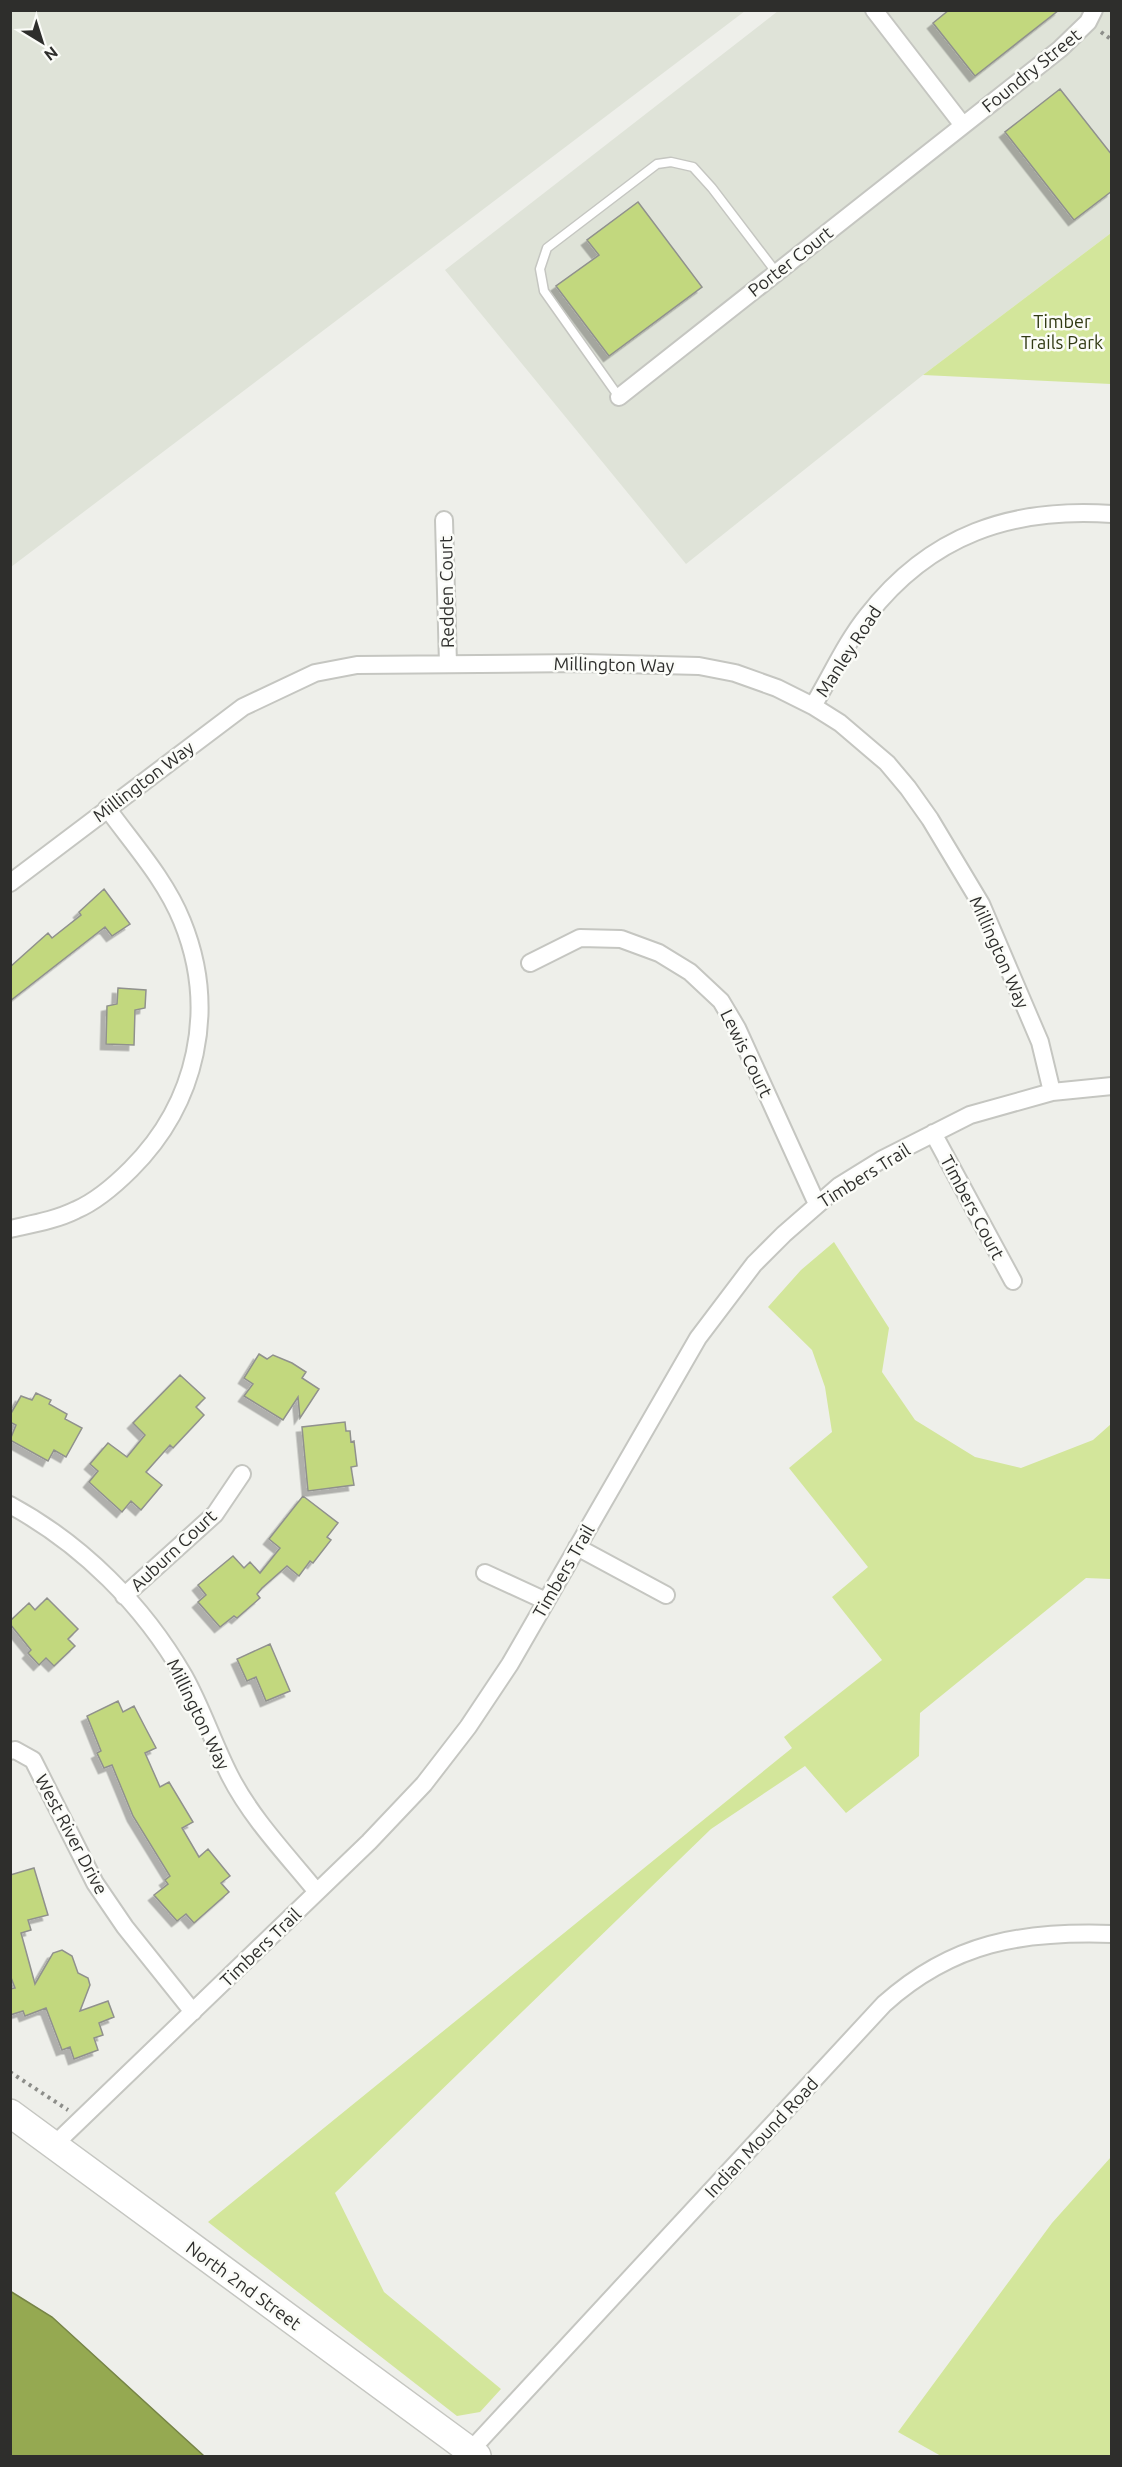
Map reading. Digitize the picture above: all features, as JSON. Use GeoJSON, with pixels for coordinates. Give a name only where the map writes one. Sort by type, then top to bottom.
{"type":"FeatureCollection","features":[{"type":"Feature","properties":{"kind":"main road","name":"North 2nd Street"},"geometry":{"type":"LineString","coordinates":[[10,2113],[474,2454]]}},
{"type":"Feature","properties":{"kind":"street","name":"Foundry Street"},"geometry":{"type":"LineString","coordinates":[[962,124],[1060,50],[1088,22],[1094,10]]}},
{"type":"Feature","properties":{"kind":"street"},"geometry":{"type":"LineString","coordinates":[[882,13],[962,124]]}},
{"type":"Feature","properties":{"kind":"street","name":"Porter Court"},"geometry":{"type":"LineString","coordinates":[[619,397],[962,124]]}},
{"type":"Feature","properties":{"kind":"street","name":"Manley Road"},"geometry":{"type":"LineString","coordinates":[[813,706],[866,617],[894,585],[928,557],[954,540],[996,522],[1038,515],[1112,514]]}},
{"type":"Feature","properties":{"kind":"street","name":"Redden Court"},"geometry":{"type":"LineString","coordinates":[[444,520],[448,664]]}},
{"type":"Feature","properties":{"kind":"street","name":"Millington Way"},"geometry":{"type":"LineString","coordinates":[[10,883],[106,808],[243,707],[315,673],[357,665],[582,663],[699,666],[735,673],[777,688],[840,723],[887,764],[930,819],[985,914],[1040,1042],[1052,1092]]}},
{"type":"Feature","properties":{"kind":"street"},"geometry":{"type":"LineString","coordinates":[[10,1229],[77,1210],[113,1187],[148,1152],[178,1109],[193,1066],[200,1021],[198,969],[182,921],[159,878],[106,808]]}},
{"type":"Feature","properties":{"kind":"street","name":"Lewis Court"},"geometry":{"type":"LineString","coordinates":[[530,963],[580,938],[621,939],[659,952],[690,972],[721,1001],[737,1028],[817,1204]]}},
{"type":"Feature","properties":{"kind":"street","name":"Timbers Trail"},"geometry":{"type":"LineString","coordinates":[[54,2145],[317,1892],[424,1784],[468,1727],[510,1664],[698,1338],[724,1300],[754,1264],[817,1204],[880,1160],[933,1133],[970,1115],[1052,1092],[1112,1086]]}},
{"type":"Feature","properties":{"kind":"street","name":"Timbers Court"},"geometry":{"type":"LineString","coordinates":[[933,1133],[1013,1281]]}},
{"type":"Feature","properties":{"kind":"street","name":"Auburn Court"},"geometry":{"type":"LineString","coordinates":[[124,1596],[215,1514],[242,1474]]}},
{"type":"Feature","properties":{"kind":"street","name":"Millington Way"},"geometry":{"type":"LineString","coordinates":[[10,1505],[48,1525],[65,1539],[124,1596],[163,1644],[184,1677],[230,1776],[246,1803],[317,1892]]}},
{"type":"Feature","properties":{"kind":"street"},"geometry":{"type":"LineString","coordinates":[[577,1547],[666,1595]]}},
{"type":"Feature","properties":{"kind":"street"},"geometry":{"type":"LineString","coordinates":[[485,1573],[546,1601]]}},
{"type":"Feature","properties":{"kind":"street","name":"West River Drive"},"geometry":{"type":"LineString","coordinates":[[10,1751],[15,1750],[33,1760],[94,1884],[193,2012]]}},
{"type":"Feature","properties":{"kind":"street","name":"Indian Mound Road"},"geometry":{"type":"LineString","coordinates":[[474,2454],[884,2004],[909,1982],[955,1955],[1014,1937],[1073,1933],[1112,1934]]}},
{"type":"Feature","properties":{"kind":"lane"},"geometry":{"type":"LineString","coordinates":[[619,397],[544,291],[540,269],[547,248],[657,164],[671,162],[693,167],[776,272]]}},
{"type":"Feature","properties":{"kind":"path"},"geometry":{"type":"LineString","coordinates":[[10,2072],[81,2119]]}},
{"type":"Feature","properties":{"kind":"shaded area"},"geometry":{"type":"Polygon","coordinates":[[[11,10],[745,10],[745,11],[11,567],[11,10]]]}},
{"type":"Feature","properties":{"kind":"shaded area"},"geometry":{"type":"Polygon","coordinates":[[[778,11],[1111,11],[1111,233],[923,375],[686,564],[445,270],[778,11]]]}},
{"type":"Feature","properties":{"kind":"shaded area"},"geometry":{"type":"Polygon","coordinates":[[[10,2291],[52,2317],[204,2456],[11,2456],[10,2291]]]}},
{"type":"Feature","properties":{"kind":"green space","name":"Timber Trails Park"},"geometry":{"type":"Polygon","coordinates":[[[1111,233],[1111,384],[923,375],[1111,233]]]}},
{"type":"Feature","properties":{"kind":"green space"},"geometry":{"type":"Polygon","coordinates":[[[834,1242],[889,1328],[882,1372],[915,1420],[975,1457],[1021,1468],[1093,1440],[1111,1424],[1111,1579],[1086,1578],[920,1713],[919,1756],[846,1813],[805,1766],[711,1829],[335,2193],[384,2292],[501,2389],[480,2412],[457,2416],[208,2222],[792,1748],[784,1737],[882,1660],[832,1597],[868,1567],[789,1468],[832,1432],[825,1387],[812,1350],[768,1307],[801,1270],[834,1242]]]}},
{"type":"Feature","properties":{"kind":"green space"},"geometry":{"type":"Polygon","coordinates":[[[1111,2157],[1111,2456],[941,2456],[898,2432],[1052,2223],[1111,2157]]]}},
{"type":"Feature","properties":{"kind":"building"},"geometry":{"type":"Polygon","coordinates":[[[949,10],[1059,10],[975,76],[933,23],[949,10]]]}},
{"type":"Feature","properties":{"kind":"building"},"geometry":{"type":"Polygon","coordinates":[[[1060,89],[1112,155],[1112,191],[1074,220],[1005,132],[1060,89]]]}},
{"type":"Feature","properties":{"kind":"building"},"geometry":{"type":"Polygon","coordinates":[[[638,202],[702,287],[609,356],[556,286],[599,255],[587,240],[638,202]]]}},
{"type":"Feature","properties":{"kind":"building"},"geometry":{"type":"Polygon","coordinates":[[[104,889],[130,924],[112,936],[105,927],[10,1001],[10,967],[48,933],[52,938],[81,915],[79,912],[104,889]]]}},
{"type":"Feature","properties":{"kind":"building"},"geometry":{"type":"Polygon","coordinates":[[[118,988],[146,990],[145,1008],[135,1010],[134,1045],[106,1044],[107,1006],[117,1004],[118,988]]]}},
{"type":"Feature","properties":{"kind":"building"},"geometry":{"type":"Polygon","coordinates":[[[259,1354],[267,1359],[273,1355],[292,1363],[306,1372],[302,1378],[319,1389],[300,1418],[298,1397],[283,1420],[244,1396],[253,1384],[244,1378],[259,1354]]]}},
{"type":"Feature","properties":{"kind":"building"},"geometry":{"type":"Polygon","coordinates":[[[180,1375],[205,1398],[196,1407],[204,1415],[173,1448],[170,1445],[146,1472],[162,1485],[141,1510],[131,1501],[122,1512],[89,1482],[98,1471],[90,1464],[108,1443],[127,1457],[145,1435],[133,1423],[180,1375]]]}},
{"type":"Feature","properties":{"kind":"building"},"geometry":{"type":"Polygon","coordinates":[[[36,1393],[51,1400],[49,1404],[67,1414],[65,1419],[82,1428],[66,1457],[54,1450],[48,1461],[10,1440],[16,1425],[10,1422],[10,1415],[21,1396],[32,1400],[36,1393]]]}},
{"type":"Feature","properties":{"kind":"building"},"geometry":{"type":"Polygon","coordinates":[[[345,1422],[346,1431],[350,1431],[351,1442],[354,1441],[357,1466],[351,1467],[354,1485],[308,1491],[302,1427],[345,1422]]]}},
{"type":"Feature","properties":{"kind":"building"},"geometry":{"type":"Polygon","coordinates":[[[303,1496],[338,1523],[327,1537],[331,1540],[313,1563],[310,1561],[299,1576],[287,1566],[262,1588],[257,1594],[260,1598],[237,1618],[234,1616],[220,1627],[198,1602],[206,1595],[198,1585],[233,1556],[244,1568],[250,1562],[260,1573],[280,1548],[269,1539],[303,1496]]]}},
{"type":"Feature","properties":{"kind":"building"},"geometry":{"type":"Polygon","coordinates":[[[47,1598],[78,1629],[68,1639],[75,1646],[54,1666],[46,1658],[39,1665],[28,1653],[31,1650],[10,1624],[10,1621],[29,1603],[35,1610],[47,1598]]]}},
{"type":"Feature","properties":{"kind":"building"},"geometry":{"type":"Polygon","coordinates":[[[270,1644],[290,1691],[266,1701],[256,1677],[247,1681],[237,1659],[270,1644]]]}},
{"type":"Feature","properties":{"kind":"building"},"geometry":{"type":"Polygon","coordinates":[[[118,1701],[123,1712],[134,1706],[156,1748],[145,1753],[160,1787],[169,1782],[193,1822],[182,1828],[199,1857],[208,1849],[230,1876],[221,1883],[229,1892],[194,1923],[186,1914],[177,1921],[154,1895],[168,1884],[165,1880],[170,1876],[133,1816],[112,1765],[104,1768],[97,1753],[101,1751],[87,1716],[118,1701]]]}},
{"type":"Feature","properties":{"kind":"building"},"geometry":{"type":"Polygon","coordinates":[[[34,1868],[48,1915],[28,1920],[31,1930],[21,1933],[35,1984],[53,1953],[62,1950],[72,1956],[78,1973],[88,1978],[90,1985],[80,2011],[108,2001],[114,2017],[99,2023],[103,2035],[94,2038],[98,2050],[74,2059],[70,2047],[62,2050],[46,2008],[25,2016],[23,2011],[10,2015],[10,1989],[15,1988],[10,1975],[10,1875],[34,1868]]]}}]}
